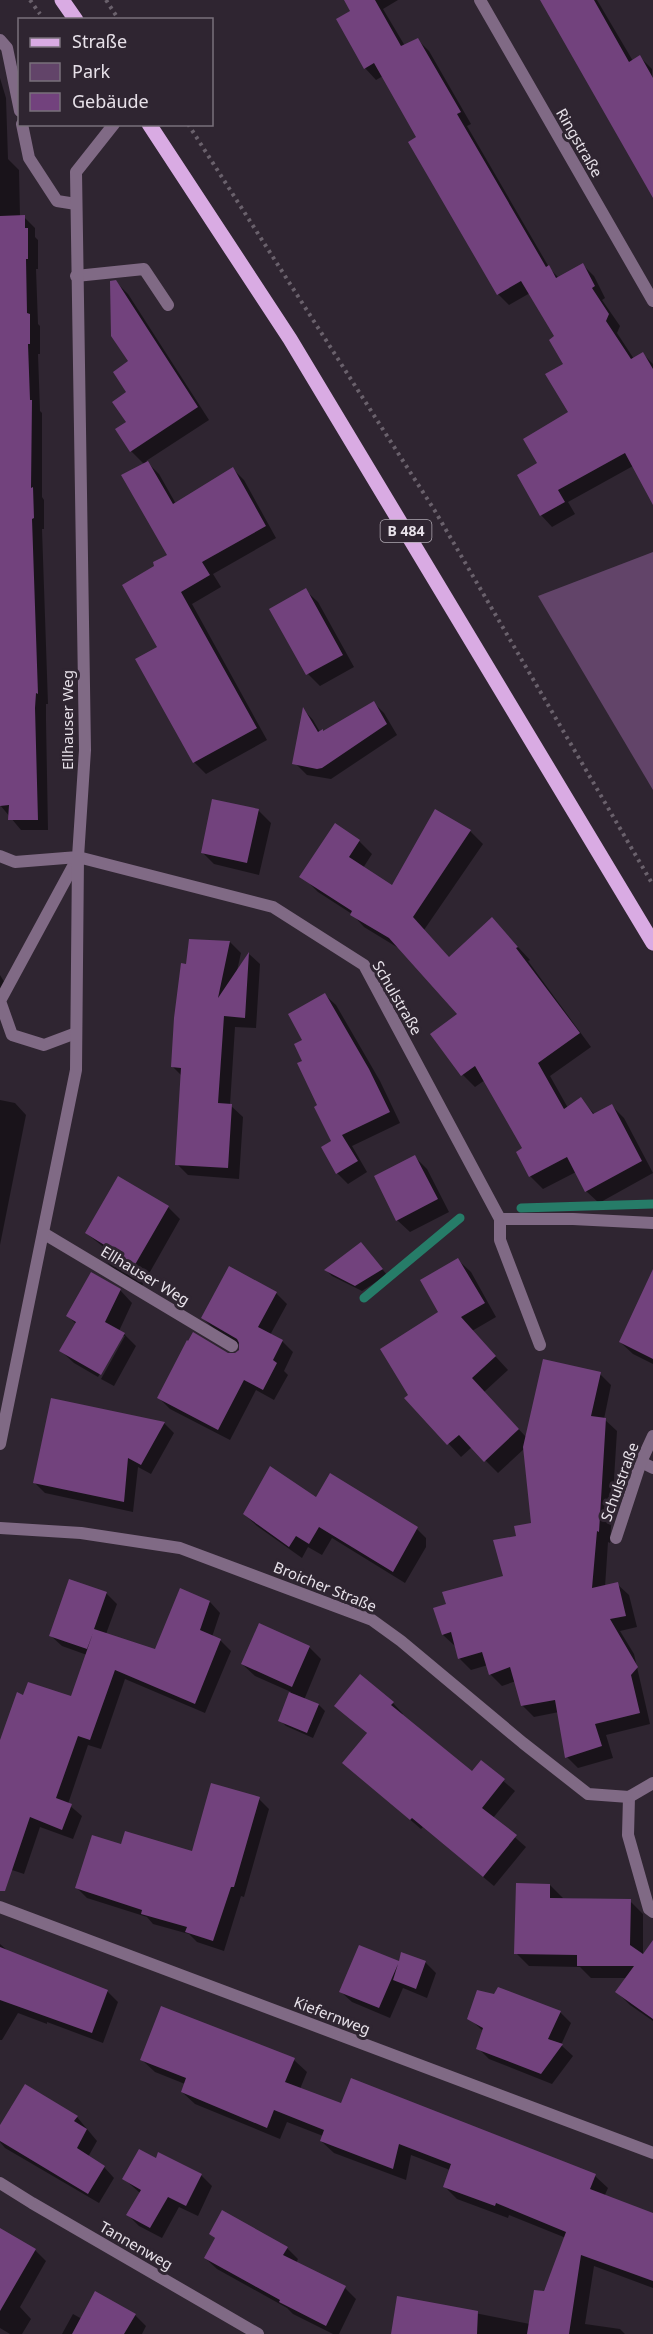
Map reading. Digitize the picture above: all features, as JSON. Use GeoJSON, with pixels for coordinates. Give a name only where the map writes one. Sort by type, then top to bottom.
{"type":"FeatureCollection","features":[{"type":"Feature","properties":{"kind":"main road"},"geometry":{"type":"LineString","coordinates":[[62,0],[74,18]]}},
{"type":"Feature","properties":{"kind":"main road","name":"B 484"},"geometry":{"type":"LineString","coordinates":[[149,126],[290,339],[653,943]]}},
{"type":"Feature","properties":{"kind":"street","name":"Ringstraße"},"geometry":{"type":"LineString","coordinates":[[480,0],[653,300]]}},
{"type":"Feature","properties":{"kind":"street"},"geometry":{"type":"LineString","coordinates":[[0,40],[7,48],[18,101]]}},
{"type":"Feature","properties":{"kind":"street"},"geometry":{"type":"LineString","coordinates":[[22,126],[29,158],[57,201],[76,204]]}},
{"type":"Feature","properties":{"kind":"street","name":"Ellhauser Weg"},"geometry":{"type":"LineString","coordinates":[[0,1444],[76,1070],[78,857],[85,750],[76,172],[112,126]]}},
{"type":"Feature","properties":{"kind":"street"},"geometry":{"type":"LineString","coordinates":[[76,276],[144,269],[168,305]]}},
{"type":"Feature","properties":{"kind":"street","name":"Schulstraße"},"geometry":{"type":"LineString","coordinates":[[0,856],[15,862],[78,857],[273,907],[364,965],[500,1219]]}},
{"type":"Feature","properties":{"kind":"street"},"geometry":{"type":"LineString","coordinates":[[76,1033],[44,1045],[12,1035],[0,1001],[78,857]]}},
{"type":"Feature","properties":{"kind":"street"},"geometry":{"type":"LineString","coordinates":[[540,1345],[500,1240],[500,1219],[653,1222]]}},
{"type":"Feature","properties":{"kind":"street","name":"Ellhauser Weg"},"geometry":{"type":"LineString","coordinates":[[43,1233],[232,1346]]}},
{"type":"Feature","properties":{"kind":"street","name":"Schulstraße"},"geometry":{"type":"LineString","coordinates":[[616,1538],[641,1462],[653,1436]]}},
{"type":"Feature","properties":{"kind":"street"},"geometry":{"type":"LineString","coordinates":[[641,1462],[653,1468]]}},
{"type":"Feature","properties":{"kind":"street","name":"Broicher Straße"},"geometry":{"type":"LineString","coordinates":[[0,1528],[81,1533],[180,1548],[372,1620],[588,1794],[629,1797]]}},
{"type":"Feature","properties":{"kind":"street"},"geometry":{"type":"LineString","coordinates":[[653,1783],[629,1797],[628,1835],[649,1908],[653,1912]]}},
{"type":"Feature","properties":{"kind":"street","name":"Kiefernweg"},"geometry":{"type":"LineString","coordinates":[[0,1906],[653,2153]]}},
{"type":"Feature","properties":{"kind":"street","name":"Tannenweg"},"geometry":{"type":"LineString","coordinates":[[0,2183],[32,2204],[258,2334]]}},
{"type":"Feature","properties":{"kind":"path"},"geometry":{"type":"LineString","coordinates":[[30,0],[43,18]]}},
{"type":"Feature","properties":{"kind":"path"},"geometry":{"type":"LineString","coordinates":[[106,0],[118,18]]}},
{"type":"Feature","properties":{"kind":"path"},"geometry":{"type":"LineString","coordinates":[[190,126],[435,512],[653,885]]}},
{"type":"Feature","properties":{"kind":"green space"},"geometry":{"type":"Polygon","coordinates":[[[653,552],[653,790],[538,596],[653,552]]]}},
{"type":"Feature","properties":{"kind":"building"},"geometry":{"type":"Polygon","coordinates":[[[344,0],[375,0],[401,46],[418,38],[461,112],[457,114],[546,267],[549,265],[556,278],[583,263],[595,286],[592,288],[609,314],[606,321],[631,359],[643,352],[653,369],[653,505],[625,453],[558,490],[565,502],[540,516],[517,475],[537,463],[523,439],[568,412],[545,374],[563,364],[549,340],[554,336],[521,281],[497,295],[408,142],[416,137],[374,63],[364,69],[336,19],[350,11],[344,0]]]}},
{"type":"Feature","properties":{"kind":"building"},"geometry":{"type":"Polygon","coordinates":[[[540,0],[594,0],[629,62],[640,55],[653,78],[653,198],[540,0]]]}},
{"type":"Feature","properties":{"kind":"building"},"geometry":{"type":"Polygon","coordinates":[[[25,215],[25,228],[28,228],[27,313],[30,314],[30,344],[28,344],[30,400],[32,400],[31,488],[33,487],[38,694],[36,693],[35,708],[38,820],[8,820],[9,805],[0,806],[0,216],[25,215]]]}},
{"type":"Feature","properties":{"kind":"building"},"geometry":{"type":"Polygon","coordinates":[[[116,280],[198,407],[130,452],[115,429],[126,422],[112,402],[126,392],[113,372],[128,361],[111,336],[110,281],[116,280]]]}},
{"type":"Feature","properties":{"kind":"building"},"geometry":{"type":"Polygon","coordinates":[[[148,461],[173,504],[233,467],[266,526],[202,562],[210,575],[181,592],[257,728],[193,763],[135,659],[157,647],[122,585],[154,566],[153,562],[167,555],[121,475],[148,461]]]}},
{"type":"Feature","properties":{"kind":"building"},"geometry":{"type":"Polygon","coordinates":[[[306,588],[343,655],[306,675],[269,609],[306,588]]]}},
{"type":"Feature","properties":{"kind":"building"},"geometry":{"type":"Polygon","coordinates":[[[374,701],[387,724],[322,768],[292,764],[303,707],[318,732],[374,701]]]}},
{"type":"Feature","properties":{"kind":"building"},"geometry":{"type":"Polygon","coordinates":[[[212,799],[259,809],[247,863],[201,853],[212,799]]]}},
{"type":"Feature","properties":{"kind":"building"},"geometry":{"type":"Polygon","coordinates":[[[435,809],[471,830],[413,917],[449,957],[492,917],[518,947],[516,948],[580,1033],[538,1063],[564,1109],[581,1097],[593,1114],[612,1104],[642,1161],[585,1192],[567,1157],[529,1177],[516,1152],[522,1148],[475,1066],[461,1076],[430,1034],[457,1014],[389,938],[350,915],[352,911],[299,877],[335,823],[360,840],[349,857],[392,885],[435,809]]]}},
{"type":"Feature","properties":{"kind":"building"},"geometry":{"type":"Polygon","coordinates":[[[189,939],[230,941],[218,998],[249,952],[245,1018],[224,1016],[218,1103],[232,1104],[228,1168],[175,1165],[181,1068],[171,1067],[174,1018],[181,963],[186,964],[189,939]]]}},
{"type":"Feature","properties":{"kind":"building"},"geometry":{"type":"Polygon","coordinates":[[[325,993],[369,1069],[390,1112],[342,1135],[358,1161],[336,1174],[321,1147],[331,1141],[314,1107],[317,1105],[297,1063],[302,1061],[294,1044],[302,1040],[288,1014],[325,993]]]}},
{"type":"Feature","properties":{"kind":"building"},"geometry":{"type":"Polygon","coordinates":[[[415,1155],[438,1199],[396,1221],[374,1176],[415,1155]]]}},
{"type":"Feature","properties":{"kind":"building"},"geometry":{"type":"Polygon","coordinates":[[[118,1176],[169,1206],[129,1275],[100,1257],[106,1246],[85,1233],[118,1176]]]}},
{"type":"Feature","properties":{"kind":"building"},"geometry":{"type":"Polygon","coordinates":[[[361,1242],[383,1269],[355,1286],[324,1270],[361,1242]]]}},
{"type":"Feature","properties":{"kind":"building"},"geometry":{"type":"Polygon","coordinates":[[[458,1258],[485,1303],[461,1317],[496,1356],[472,1378],[519,1429],[484,1462],[459,1435],[447,1445],[404,1398],[408,1395],[380,1349],[438,1312],[420,1280],[458,1258]]]}},
{"type":"Feature","properties":{"kind":"building"},"geometry":{"type":"Polygon","coordinates":[[[229,1266],[277,1292],[258,1327],[283,1340],[273,1360],[277,1363],[263,1390],[244,1380],[218,1430],[157,1398],[193,1332],[228,1353],[235,1353],[239,1350],[237,1339],[201,1318],[229,1266]]]}},
{"type":"Feature","properties":{"kind":"building"},"geometry":{"type":"Polygon","coordinates":[[[653,1269],[653,1359],[619,1342],[653,1269]]]}},
{"type":"Feature","properties":{"kind":"building"},"geometry":{"type":"Polygon","coordinates":[[[91,1272],[121,1289],[105,1322],[125,1333],[101,1375],[59,1351],[76,1322],[66,1316],[91,1272]]]}},
{"type":"Feature","properties":{"kind":"building"},"geometry":{"type":"Polygon","coordinates":[[[543,1359],[601,1372],[591,1416],[606,1418],[599,1532],[597,1531],[592,1588],[618,1582],[626,1616],[610,1619],[638,1667],[631,1675],[640,1713],[595,1724],[602,1746],[565,1758],[555,1700],[521,1706],[510,1667],[489,1675],[482,1652],[458,1659],[451,1632],[442,1635],[433,1608],[446,1604],[442,1592],[503,1576],[493,1540],[516,1536],[514,1526],[531,1523],[523,1447],[543,1359]]]}},
{"type":"Feature","properties":{"kind":"building"},"geometry":{"type":"Polygon","coordinates":[[[51,1398],[165,1422],[141,1465],[128,1458],[124,1502],[33,1483],[51,1398]]]}},
{"type":"Feature","properties":{"kind":"building"},"geometry":{"type":"Polygon","coordinates":[[[270,1466],[316,1497],[330,1473],[418,1527],[393,1572],[319,1527],[309,1544],[296,1536],[289,1547],[243,1514],[270,1466]]]}},
{"type":"Feature","properties":{"kind":"building"},"geometry":{"type":"Polygon","coordinates":[[[69,1579],[107,1592],[94,1629],[155,1649],[180,1588],[210,1601],[200,1630],[221,1639],[195,1704],[115,1670],[90,1740],[78,1736],[56,1798],[72,1804],[62,1830],[30,1817],[5,1891],[0,1891],[0,1740],[17,1692],[23,1695],[28,1682],[71,1696],[93,1633],[87,1649],[49,1636],[69,1579]]]}},
{"type":"Feature","properties":{"kind":"building"},"geometry":{"type":"Polygon","coordinates":[[[259,1623],[310,1646],[292,1687],[241,1664],[259,1623]]]}},
{"type":"Feature","properties":{"kind":"building"},"geometry":{"type":"Polygon","coordinates":[[[360,1674],[394,1702],[391,1705],[472,1771],[481,1760],[505,1779],[482,1808],[517,1835],[483,1877],[342,1763],[367,1733],[334,1706],[360,1674]]]}},
{"type":"Feature","properties":{"kind":"building"},"geometry":{"type":"Polygon","coordinates":[[[289,1692],[319,1704],[307,1733],[278,1721],[289,1692]]]}},
{"type":"Feature","properties":{"kind":"building"},"geometry":{"type":"Polygon","coordinates":[[[211,1783],[260,1797],[234,1887],[231,1887],[213,1941],[185,1932],[187,1927],[141,1914],[142,1910],[75,1888],[92,1835],[121,1844],[125,1831],[192,1851],[211,1783]]]}},
{"type":"Feature","properties":{"kind":"building"},"geometry":{"type":"Polygon","coordinates":[[[516,1883],[550,1884],[550,1898],[631,1899],[630,1945],[643,1954],[653,1940],[653,2019],[615,1992],[634,1966],[577,1966],[577,1955],[514,1954],[516,1883]]]}},
{"type":"Feature","properties":{"kind":"building"},"geometry":{"type":"Polygon","coordinates":[[[359,1945],[399,1961],[401,1952],[426,1961],[416,1989],[393,1980],[398,1964],[379,2008],[339,1992],[359,1945]]]}},
{"type":"Feature","properties":{"kind":"building"},"geometry":{"type":"Polygon","coordinates":[[[0,1947],[108,1990],[92,2033],[0,2000],[0,1947]]]}},
{"type":"Feature","properties":{"kind":"building"},"geometry":{"type":"Polygon","coordinates":[[[498,1987],[561,2011],[548,2039],[563,2044],[541,2074],[476,2049],[483,2028],[467,2019],[477,1990],[494,1994],[498,1987]]]}},
{"type":"Feature","properties":{"kind":"building"},"geometry":{"type":"Polygon","coordinates":[[[161,2006],[295,2058],[285,2082],[341,2103],[351,2078],[596,2174],[590,2189],[653,2213],[653,2281],[581,2255],[569,2334],[527,2334],[534,2290],[544,2291],[566,2232],[496,2203],[495,2206],[443,2187],[451,2164],[399,2144],[393,2169],[320,2141],[324,2130],[274,2110],[267,2128],[181,2092],[186,2078],[140,2060],[161,2006]]]}},
{"type":"Feature","properties":{"kind":"building"},"geometry":{"type":"Polygon","coordinates":[[[25,2084],[78,2116],[74,2121],[87,2129],[77,2148],[105,2166],[88,2194],[0,2141],[0,2125],[25,2084]]]}},
{"type":"Feature","properties":{"kind":"building"},"geometry":{"type":"Polygon","coordinates":[[[139,2149],[156,2158],[158,2152],[202,2174],[186,2206],[168,2197],[150,2228],[126,2215],[141,2190],[122,2179],[139,2149]]]}},
{"type":"Feature","properties":{"kind":"building"},"geometry":{"type":"Polygon","coordinates":[[[222,2210],[288,2247],[283,2255],[346,2286],[326,2326],[279,2302],[280,2300],[204,2258],[215,2238],[209,2234],[222,2210]]]}},
{"type":"Feature","properties":{"kind":"building"},"geometry":{"type":"Polygon","coordinates":[[[0,2228],[36,2249],[0,2311],[0,2228]]]}},
{"type":"Feature","properties":{"kind":"building"},"geometry":{"type":"Polygon","coordinates":[[[95,2291],[136,2314],[124,2334],[72,2334],[95,2291]]]}},
{"type":"Feature","properties":{"kind":"building"},"geometry":{"type":"Polygon","coordinates":[[[397,2296],[478,2311],[477,2334],[391,2334],[397,2296]]]}},
{"type":"Feature","properties":{"kind":"waterway"},"geometry":{"type":"LineString","coordinates":[[521,1208],[653,1204]]}},
{"type":"Feature","properties":{"kind":"waterway"},"geometry":{"type":"LineString","coordinates":[[364,1298],[460,1218]]}}]}
